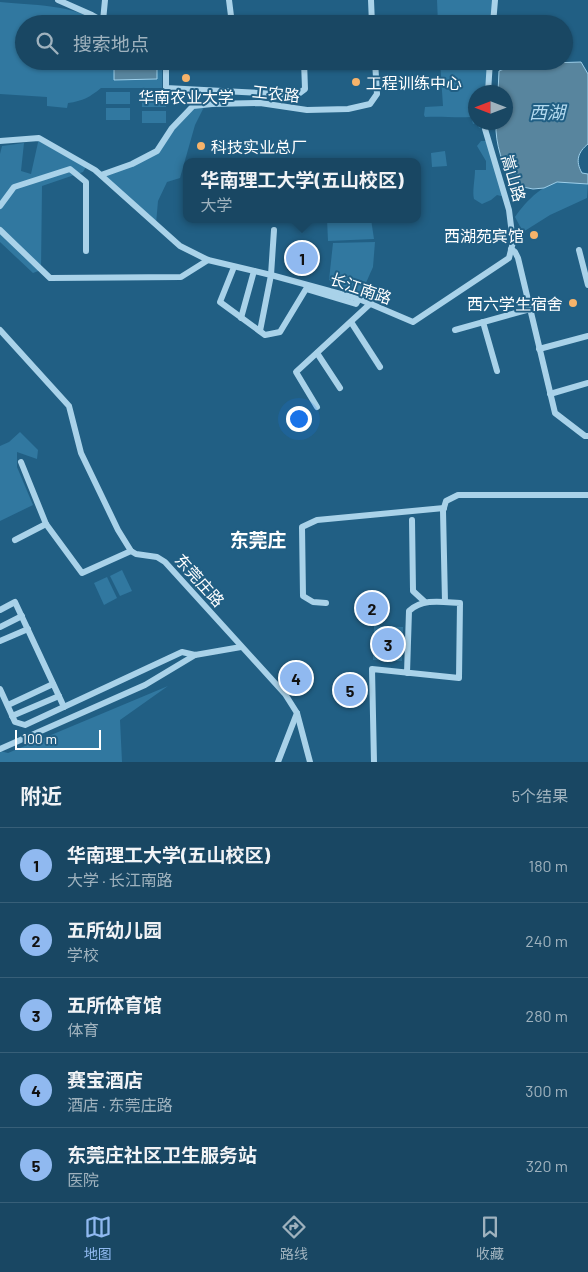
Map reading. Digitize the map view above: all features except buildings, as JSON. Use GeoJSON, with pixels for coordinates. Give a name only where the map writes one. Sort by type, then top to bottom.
{"type":"FeatureCollection","features":[{"type":"Feature","properties":{"kind":"street"},"geometry":{"type":"LineString","coordinates":[[58,0],[91,15]]}},
{"type":"Feature","properties":{"kind":"street"},"geometry":{"type":"LineString","coordinates":[[105,0],[106,15]]}},
{"type":"Feature","properties":{"kind":"street"},"geometry":{"type":"LineString","coordinates":[[229,0],[231,15]]}},
{"type":"Feature","properties":{"kind":"street"},"geometry":{"type":"LineString","coordinates":[[371,0],[372,15]]}},
{"type":"Feature","properties":{"kind":"street"},"geometry":{"type":"LineString","coordinates":[[494,15],[495,0]]}},
{"type":"Feature","properties":{"kind":"street"},"geometry":{"type":"LineString","coordinates":[[166,70],[166,88],[297,95],[305,89],[304,70]]}},
{"type":"Feature","properties":{"kind":"street","name":"工农路"},"geometry":{"type":"LineString","coordinates":[[101,175],[132,164],[157,151],[172,128],[193,106],[260,103],[307,110],[348,109],[370,104],[377,94],[376,70]]}},
{"type":"Feature","properties":{"kind":"street"},"geometry":{"type":"LineString","coordinates":[[488,85],[489,70]]}},
{"type":"Feature","properties":{"kind":"street","name":"嵩山路"},"geometry":{"type":"LineString","coordinates":[[485,130],[509,210],[512,246],[518,258],[554,413],[585,436],[588,436]]}},
{"type":"Feature","properties":{"kind":"street","name":"长江南路"},"geometry":{"type":"LineString","coordinates":[[0,141],[39,138],[101,175],[180,246],[208,260],[271,274],[359,299],[414,322],[509,258],[512,246]]}},
{"type":"Feature","properties":{"kind":"street"},"geometry":{"type":"LineString","coordinates":[[0,206],[14,187],[70,169],[86,182],[86,251]]}},
{"type":"Feature","properties":{"kind":"street"},"geometry":{"type":"LineString","coordinates":[[0,230],[50,278],[181,276],[208,260]]}},
{"type":"Feature","properties":{"kind":"street"},"geometry":{"type":"LineString","coordinates":[[260,332],[271,274],[274,230]]}},
{"type":"Feature","properties":{"kind":"street"},"geometry":{"type":"LineString","coordinates":[[579,250],[588,286]]}},
{"type":"Feature","properties":{"kind":"street"},"geometry":{"type":"LineString","coordinates":[[234,267],[220,302],[265,335],[280,332],[306,289],[356,304],[359,299]]}},
{"type":"Feature","properties":{"kind":"street"},"geometry":{"type":"LineString","coordinates":[[242,318],[254,271]]}},
{"type":"Feature","properties":{"kind":"street"},"geometry":{"type":"LineString","coordinates":[[317,407],[296,372],[371,304]]}},
{"type":"Feature","properties":{"kind":"street"},"geometry":{"type":"LineString","coordinates":[[455,330],[530,309]]}},
{"type":"Feature","properties":{"kind":"street"},"geometry":{"type":"LineString","coordinates":[[351,322],[380,367]]}},
{"type":"Feature","properties":{"kind":"street"},"geometry":{"type":"LineString","coordinates":[[483,322],[497,371]]}},
{"type":"Feature","properties":{"kind":"street"},"geometry":{"type":"LineString","coordinates":[[0,330],[69,406],[80,453],[118,530],[131,551],[82,573],[46,524],[21,462]]}},
{"type":"Feature","properties":{"kind":"street"},"geometry":{"type":"LineString","coordinates":[[539,349],[588,336]]}},
{"type":"Feature","properties":{"kind":"street"},"geometry":{"type":"LineString","coordinates":[[317,353],[340,388]]}},
{"type":"Feature","properties":{"kind":"street"},"geometry":{"type":"LineString","coordinates":[[550,394],[588,384]]}},
{"type":"Feature","properties":{"kind":"street"},"geometry":{"type":"LineString","coordinates":[[445,602],[444,508],[446,500],[458,496],[588,495]]}},
{"type":"Feature","properties":{"kind":"street"},"geometry":{"type":"LineString","coordinates":[[326,603],[313,602],[304,596],[302,527],[317,520],[444,508]]}},
{"type":"Feature","properties":{"kind":"street"},"geometry":{"type":"LineString","coordinates":[[412,520],[413,591],[425,602]]}},
{"type":"Feature","properties":{"kind":"street"},"geometry":{"type":"LineString","coordinates":[[15,540],[46,524]]}},
{"type":"Feature","properties":{"kind":"street","name":"东莞庄路"},"geometry":{"type":"LineString","coordinates":[[131,551],[136,554],[161,559],[165,562],[285,694],[298,712],[310,762]]}},
{"type":"Feature","properties":{"kind":"street"},"geometry":{"type":"LineString","coordinates":[[0,610],[15,602],[64,707]]}},
{"type":"Feature","properties":{"kind":"street"},"geometry":{"type":"LineString","coordinates":[[374,762],[372,669],[407,673],[459,678],[460,603],[425,602],[416,604],[410,611],[407,673]]}},
{"type":"Feature","properties":{"kind":"street"},"geometry":{"type":"LineString","coordinates":[[0,627],[22,616]]}},
{"type":"Feature","properties":{"kind":"street"},"geometry":{"type":"LineString","coordinates":[[0,642],[28,628]]}},
{"type":"Feature","properties":{"kind":"street"},"geometry":{"type":"LineString","coordinates":[[0,749],[145,686],[194,655],[242,647]]}},
{"type":"Feature","properties":{"kind":"street"},"geometry":{"type":"LineString","coordinates":[[0,689],[4,704],[15,722],[25,725],[182,652],[194,655]]}},
{"type":"Feature","properties":{"kind":"street"},"geometry":{"type":"LineString","coordinates":[[4,704],[53,684]]}},
{"type":"Feature","properties":{"kind":"street"},"geometry":{"type":"LineString","coordinates":[[12,716],[59,696]]}},
{"type":"Feature","properties":{"kind":"street"},"geometry":{"type":"LineString","coordinates":[[278,762],[298,712]]}},
{"type":"Feature","properties":{"kind":"shaded area"},"geometry":{"type":"Polygon","coordinates":[[[437,0],[495,0],[494,15],[438,15],[437,0]]]}},
{"type":"Feature","properties":{"kind":"shaded area"},"geometry":{"type":"Polygon","coordinates":[[[0,2],[66,9],[84,15],[15,15],[15,70],[162,70],[162,88],[101,88],[86,98],[68,103],[67,108],[47,106],[47,97],[0,94],[0,2]]]}},
{"type":"Feature","properties":{"kind":"shaded area"},"geometry":{"type":"Polygon","coordinates":[[[441,70],[489,70],[488,85],[468,85],[468,117],[425,117],[425,107],[443,106],[441,70]]]}},
{"type":"Feature","properties":{"kind":"shaded area"},"geometry":{"type":"Polygon","coordinates":[[[106,92],[130,92],[130,104],[106,104],[106,92]]]}},
{"type":"Feature","properties":{"kind":"shaded area"},"geometry":{"type":"Polygon","coordinates":[[[142,95],[166,95],[166,107],[142,107],[142,95]]]}},
{"type":"Feature","properties":{"kind":"shaded area"},"geometry":{"type":"Polygon","coordinates":[[[205,105],[195,125],[186,158],[183,158],[180,178],[167,182],[158,201],[156,224],[101,175],[157,151],[193,106],[205,105]]]}},
{"type":"Feature","properties":{"kind":"shaded area"},"geometry":{"type":"Polygon","coordinates":[[[106,108],[130,108],[130,120],[106,120],[106,108]]]}},
{"type":"Feature","properties":{"kind":"shaded area"},"geometry":{"type":"Polygon","coordinates":[[[142,111],[166,111],[166,123],[142,123],[142,111]]]}},
{"type":"Feature","properties":{"kind":"shaded area"},"geometry":{"type":"Polygon","coordinates":[[[39,138],[87,165],[83,172],[42,186],[41,270],[33,273],[0,242],[0,154],[2,146],[24,143],[21,171],[31,174],[39,138]]]}},
{"type":"Feature","properties":{"kind":"shaded area"},"geometry":{"type":"Polygon","coordinates":[[[481,141],[489,141],[505,197],[497,195],[482,204],[474,199],[473,193],[475,170],[486,170],[486,161],[477,146],[481,141]]]}},
{"type":"Feature","properties":{"kind":"shaded area"},"geometry":{"type":"Polygon","coordinates":[[[445,151],[447,166],[432,167],[431,153],[445,151]]]}},
{"type":"Feature","properties":{"kind":"shaded area"},"geometry":{"type":"Polygon","coordinates":[[[566,181],[588,184],[587,198],[550,215],[523,232],[515,217],[525,204],[543,188],[566,181]]]}},
{"type":"Feature","properties":{"kind":"shaded area"},"geometry":{"type":"Polygon","coordinates":[[[327,223],[372,223],[374,239],[328,241],[327,223]]]}},
{"type":"Feature","properties":{"kind":"shaded area"},"geometry":{"type":"Polygon","coordinates":[[[375,242],[373,267],[361,294],[329,280],[333,243],[375,242]]]}},
{"type":"Feature","properties":{"kind":"shaded area"},"geometry":{"type":"Polygon","coordinates":[[[20,432],[38,450],[37,459],[17,452],[17,467],[33,505],[0,521],[0,446],[9,442],[20,432]]]}},
{"type":"Feature","properties":{"kind":"shaded area"},"geometry":{"type":"Polygon","coordinates":[[[122,570],[132,591],[120,596],[110,576],[122,570]]]}},
{"type":"Feature","properties":{"kind":"shaded area"},"geometry":{"type":"Polygon","coordinates":[[[107,577],[117,598],[104,605],[94,583],[107,577]]]}},
{"type":"Feature","properties":{"kind":"shaded area"},"geometry":{"type":"Polygon","coordinates":[[[374,626],[403,627],[402,661],[373,660],[374,626]]]}},
{"type":"Feature","properties":{"kind":"shaded area"},"geometry":{"type":"Polygon","coordinates":[[[168,686],[120,720],[122,762],[0,762],[0,751],[8,753],[168,686]]]}},
{"type":"Feature","properties":{"kind":"water","name":"西湖"},"geometry":{"type":"Polygon","coordinates":[[[573,62],[581,62],[588,74],[588,144],[582,150],[578,161],[582,173],[588,174],[588,184],[557,182],[544,188],[533,189],[513,185],[498,147],[496,130],[513,130],[513,85],[498,85],[499,71],[573,70],[573,62]]]}},
{"type":"Feature","properties":{"kind":"water"},"geometry":{"type":"Polygon","coordinates":[[[114,70],[157,70],[157,79],[114,80],[114,70]]]}},
{"type":"Feature","properties":{"kind":"place","name":"华南农业大学"},"geometry":{"type":"Point","coordinates":[186,78]}},
{"type":"Feature","properties":{"kind":"place","name":"工程训练中心"},"geometry":{"type":"Point","coordinates":[356,82]}},
{"type":"Feature","properties":{"kind":"place","name":"科技实业总厂"},"geometry":{"type":"Point","coordinates":[201,146]}},
{"type":"Feature","properties":{"kind":"place","name":"西湖苑宾馆"},"geometry":{"type":"Point","coordinates":[534,235]}},
{"type":"Feature","properties":{"kind":"place","name":"华南理工大学(五山校区)"},"geometry":{"type":"Point","coordinates":[302,258]}},
{"type":"Feature","properties":{"kind":"place","name":"西六学生宿舍"},"geometry":{"type":"Point","coordinates":[573,303]}},
{"type":"Feature","properties":{"kind":"place","name":"五所幼儿园"},"geometry":{"type":"Point","coordinates":[372,608]}},
{"type":"Feature","properties":{"kind":"place","name":"五所体育馆"},"geometry":{"type":"Point","coordinates":[388,644]}},
{"type":"Feature","properties":{"kind":"place","name":"赛宝酒店"},"geometry":{"type":"Point","coordinates":[296,678]}},
{"type":"Feature","properties":{"kind":"place","name":"东莞庄社区卫生服务站"},"geometry":{"type":"Point","coordinates":[350,690]}},
{"type":"Feature","properties":{"kind":"district","name":"东莞庄"},"geometry":{"type":"Point","coordinates":[258,539]}}]}
